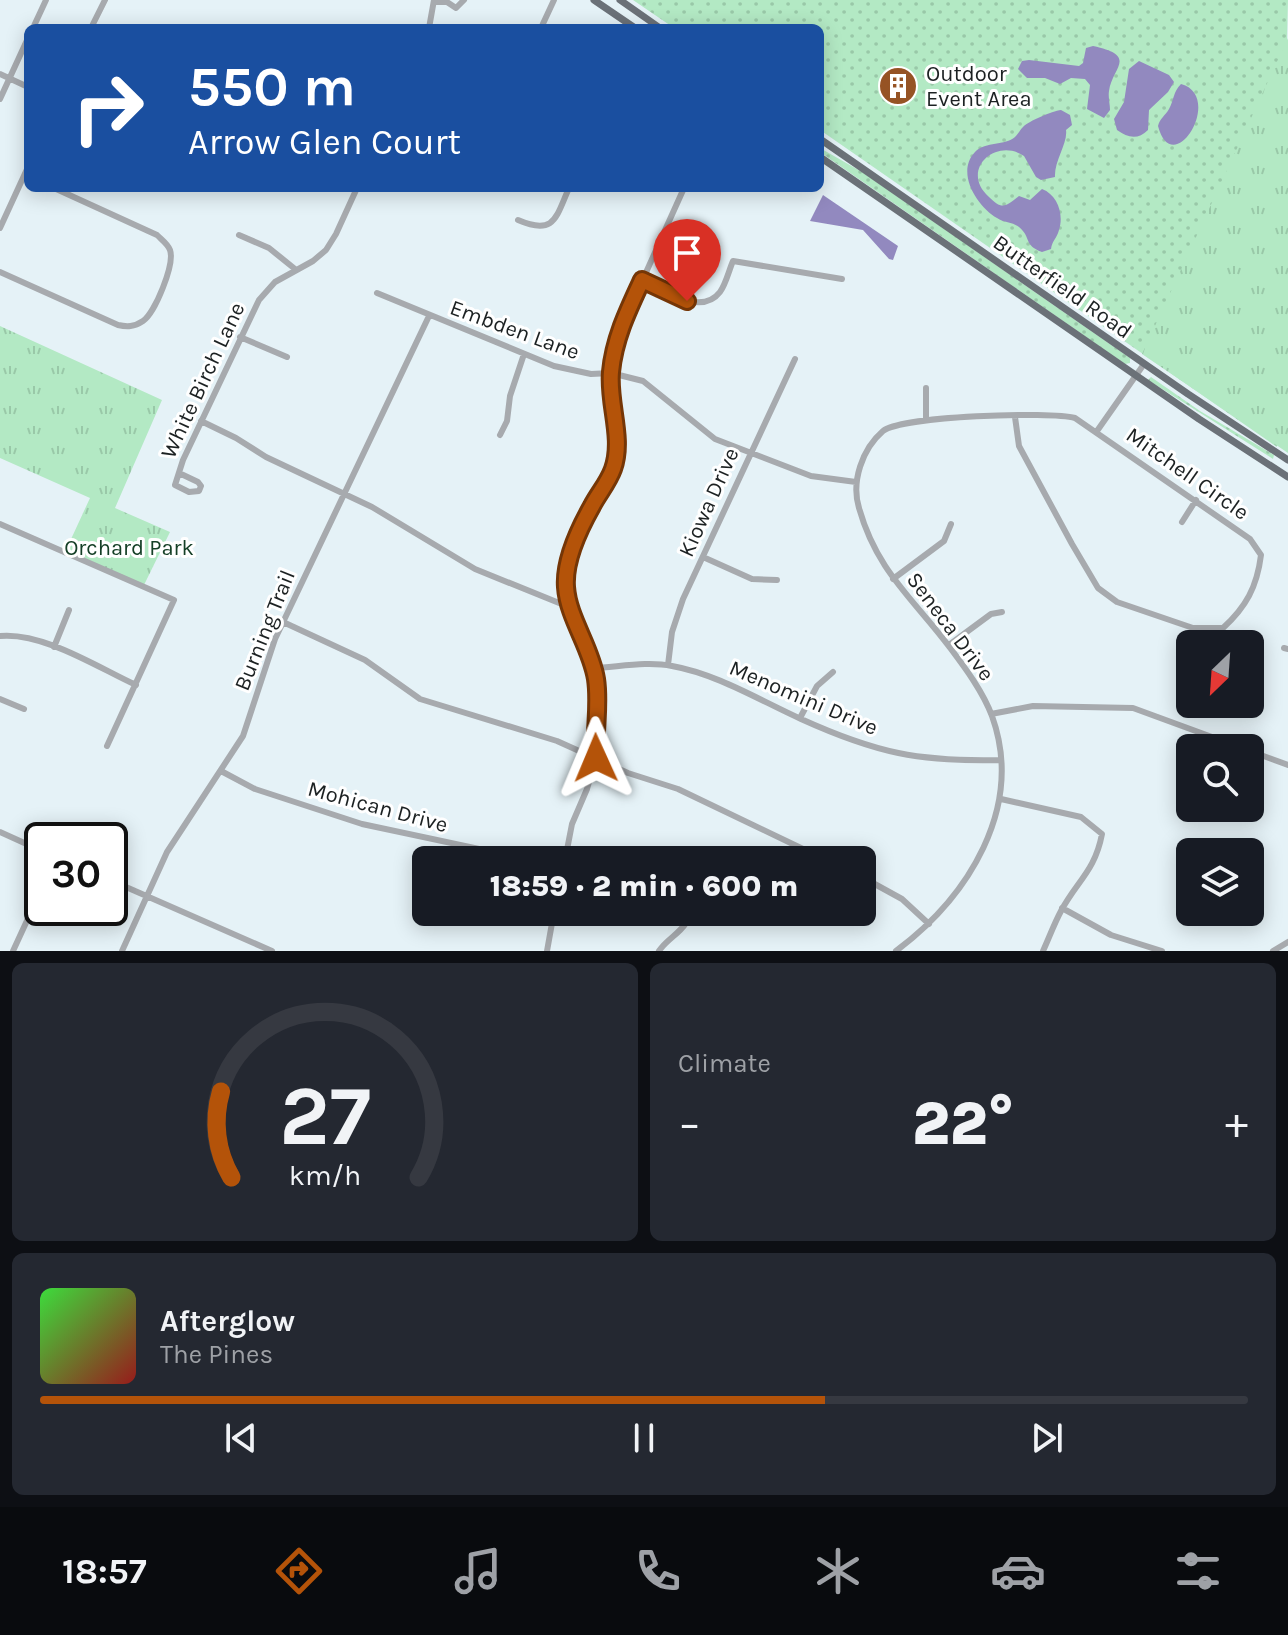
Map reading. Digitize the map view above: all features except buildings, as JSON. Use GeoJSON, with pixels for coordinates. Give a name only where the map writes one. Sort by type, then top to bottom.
{"type":"FeatureCollection","features":[{"type":"Feature","properties":{"kind":"main road"},"geometry":{"type":"LineString","coordinates":[[594,0],[629,24]]}},
{"type":"Feature","properties":{"kind":"main road"},"geometry":{"type":"LineString","coordinates":[[620,0],[654,24]]}},
{"type":"Feature","properties":{"kind":"main road","name":"Butterfield Road"},"geometry":{"type":"LineString","coordinates":[[824,142],[1288,460]]}},
{"type":"Feature","properties":{"kind":"main road","name":"Butterfield Road"},"geometry":{"type":"LineString","coordinates":[[824,160],[1136,376],[1288,477]]}},
{"type":"Feature","properties":{"kind":"street"},"geometry":{"type":"LineString","coordinates":[[35,24],[46,0]]}},
{"type":"Feature","properties":{"kind":"street"},"geometry":{"type":"LineString","coordinates":[[93,24],[105,0]]}},
{"type":"Feature","properties":{"kind":"street"},"geometry":{"type":"LineString","coordinates":[[430,24],[434,1],[447,1],[456,8],[464,0]]}},
{"type":"Feature","properties":{"kind":"street"},"geometry":{"type":"LineString","coordinates":[[543,24],[554,0]]}},
{"type":"Feature","properties":{"kind":"street"},"geometry":{"type":"LineString","coordinates":[[0,99],[24,47]]}},
{"type":"Feature","properties":{"kind":"street"},"geometry":{"type":"LineString","coordinates":[[0,74],[24,85]]}},
{"type":"Feature","properties":{"kind":"street"},"geometry":{"type":"LineString","coordinates":[[0,228],[24,179]]}},
{"type":"Feature","properties":{"kind":"street"},"geometry":{"type":"LineString","coordinates":[[0,272],[118,325],[131,326],[150,314],[171,264],[169,248],[164,241],[62,192]]}},
{"type":"Feature","properties":{"kind":"street","name":"White Birch Lane"},"geometry":{"type":"LineString","coordinates":[[179,473],[201,486],[196,493],[175,485],[179,473],[201,421],[240,337],[264,293],[275,282],[313,261],[330,244],[354,192]]}},
{"type":"Feature","properties":{"kind":"street"},"geometry":{"type":"LineString","coordinates":[[518,220],[542,227],[549,225],[567,192]]}},
{"type":"Feature","properties":{"kind":"street"},"geometry":{"type":"LineString","coordinates":[[568,846],[572,824],[596,758],[596,689],[583,635],[569,607],[566,575],[582,525],[609,478],[615,461],[611,373],[621,328],[682,192]]}},
{"type":"Feature","properties":{"kind":"street"},"geometry":{"type":"LineString","coordinates":[[239,235],[269,248],[295,269]]}},
{"type":"Feature","properties":{"kind":"street"},"geometry":{"type":"LineString","coordinates":[[642,280],[694,302],[706,302],[720,292],[733,261],[842,279]]}},
{"type":"Feature","properties":{"kind":"street","name":"Embden Lane"},"geometry":{"type":"LineString","coordinates":[[377,293],[567,370],[611,373],[648,384],[708,435],[749,454],[811,476],[856,482]]}},
{"type":"Feature","properties":{"kind":"street","name":"Burning Trail"},"geometry":{"type":"LineString","coordinates":[[122,951],[176,837],[246,728],[266,663],[283,622],[429,316]]}},
{"type":"Feature","properties":{"kind":"street"},"geometry":{"type":"LineString","coordinates":[[240,337],[287,357]]}},
{"type":"Feature","properties":{"kind":"street"},"geometry":{"type":"LineString","coordinates":[[500,435],[507,421],[510,396],[524,354]]}},
{"type":"Feature","properties":{"kind":"street","name":"Kiowa Drive"},"geometry":{"type":"LineString","coordinates":[[668,665],[675,622],[749,454],[795,359]]}},
{"type":"Feature","properties":{"kind":"street"},"geometry":{"type":"LineString","coordinates":[[1097,431],[1144,364]]}},
{"type":"Feature","properties":{"kind":"street"},"geometry":{"type":"LineString","coordinates":[[926,388],[926,420]]}},
{"type":"Feature","properties":{"kind":"street","name":"Mitchell Circle"},"geometry":{"type":"LineString","coordinates":[[1068,416],[1097,431],[1250,539],[1261,555],[1256,586],[1245,606],[1223,628],[1193,628],[1117,602],[1098,588],[1019,446],[1015,417],[1068,416]]}},
{"type":"Feature","properties":{"kind":"street"},"geometry":{"type":"LineString","coordinates":[[856,482],[866,453],[884,430],[902,423],[926,420],[1015,417]]}},
{"type":"Feature","properties":{"kind":"street"},"geometry":{"type":"LineString","coordinates":[[201,421],[266,457],[385,514],[475,569],[569,607]]}},
{"type":"Feature","properties":{"kind":"street","name":"Seneca Drive"},"geometry":{"type":"LineString","coordinates":[[856,482],[858,506],[893,579],[949,645],[979,689],[991,714],[1001,760],[1001,799],[994,826],[979,857],[955,894],[929,924],[896,951]]}},
{"type":"Feature","properties":{"kind":"street"},"geometry":{"type":"LineString","coordinates":[[1182,522],[1196,500]]}},
{"type":"Feature","properties":{"kind":"street"},"geometry":{"type":"LineString","coordinates":[[0,524],[174,600],[107,746]]}},
{"type":"Feature","properties":{"kind":"street"},"geometry":{"type":"LineString","coordinates":[[893,579],[944,541],[951,524]]}},
{"type":"Feature","properties":{"kind":"street"},"geometry":{"type":"LineString","coordinates":[[703,557],[752,579],[777,580]]}},
{"type":"Feature","properties":{"kind":"street"},"geometry":{"type":"LineString","coordinates":[[54,647],[69,610]]}},
{"type":"Feature","properties":{"kind":"street"},"geometry":{"type":"LineString","coordinates":[[949,645],[991,614],[1002,612]]}},
{"type":"Feature","properties":{"kind":"street"},"geometry":{"type":"LineString","coordinates":[[283,622],[365,660],[420,699],[544,736],[637,776],[678,789],[797,846]]}},
{"type":"Feature","properties":{"kind":"street"},"geometry":{"type":"LineString","coordinates":[[0,636],[25,637],[54,647],[136,685]]}},
{"type":"Feature","properties":{"kind":"street","name":"Menomini Drive"},"geometry":{"type":"LineString","coordinates":[[593,668],[668,665],[709,676],[864,745],[939,760],[1001,760]]}},
{"type":"Feature","properties":{"kind":"street"},"geometry":{"type":"LineString","coordinates":[[800,718],[817,686],[833,672]]}},
{"type":"Feature","properties":{"kind":"street"},"geometry":{"type":"LineString","coordinates":[[0,699],[24,709]]}},
{"type":"Feature","properties":{"kind":"street"},"geometry":{"type":"LineString","coordinates":[[991,714],[1027,706],[1133,708],[1204,734]]}},
{"type":"Feature","properties":{"kind":"street"},"geometry":{"type":"LineString","coordinates":[[1264,756],[1288,765]]}},
{"type":"Feature","properties":{"kind":"street","name":"Mohican Drive"},"geometry":{"type":"LineString","coordinates":[[221,771],[255,789],[362,824],[465,846]]}},
{"type":"Feature","properties":{"kind":"street"},"geometry":{"type":"LineString","coordinates":[[1001,799],[1087,820],[1102,834],[1099,851],[1081,884],[1062,908],[1043,951]]}},
{"type":"Feature","properties":{"kind":"street"},"geometry":{"type":"LineString","coordinates":[[0,832],[24,843]]}},
{"type":"Feature","properties":{"kind":"street"},"geometry":{"type":"LineString","coordinates":[[876,885],[902,899],[929,924]]}},
{"type":"Feature","properties":{"kind":"street"},"geometry":{"type":"LineString","coordinates":[[128,888],[272,951]]}},
{"type":"Feature","properties":{"kind":"street"},"geometry":{"type":"LineString","coordinates":[[1062,908],[1111,935],[1162,951]]}},
{"type":"Feature","properties":{"kind":"street"},"geometry":{"type":"LineString","coordinates":[[13,951],[25,926]]}},
{"type":"Feature","properties":{"kind":"street"},"geometry":{"type":"LineString","coordinates":[[547,951],[551,926]]}},
{"type":"Feature","properties":{"kind":"street"},"geometry":{"type":"LineString","coordinates":[[659,951],[684,926]]}},
{"type":"Feature","properties":{"kind":"street"},"geometry":{"type":"LineString","coordinates":[[1273,951],[1288,942]]}},
{"type":"Feature","properties":{"kind":"green space"},"geometry":{"type":"Polygon","coordinates":[[[633,0],[1288,0],[1277,447],[824,133],[824,24],[668,24],[633,0]]]}},
{"type":"Feature","properties":{"kind":"green space"},"geometry":{"type":"Polygon","coordinates":[[[1288,38],[1288,453],[1142,354],[1288,38]]]}},
{"type":"Feature","properties":{"kind":"green space"},"geometry":{"type":"Polygon","coordinates":[[[824,150],[862,172],[1130,358],[1130,363],[1125,364],[824,155],[824,150]]]}},
{"type":"Feature","properties":{"kind":"green space","name":"Orchard Park"},"geometry":{"type":"Polygon","coordinates":[[[0,326],[162,400],[115,508],[170,532],[144,585],[66,550],[90,498],[0,458],[0,326]]]}},
{"type":"Feature","properties":{"kind":"green space"},"geometry":{"type":"Polygon","coordinates":[[[1151,377],[1200,411],[1274,455],[1273,459],[1148,380],[1151,377]]]}},
{"type":"Feature","properties":{"kind":"shaded area"},"geometry":{"type":"Polygon","coordinates":[[[1093,46],[1119,58],[1109,91],[1110,110],[1104,118],[1087,109],[1090,85],[1085,79],[1071,78],[1060,84],[1045,78],[1027,78],[1018,69],[1022,61],[1029,60],[1079,66],[1083,63],[1086,48],[1093,46]]]}},
{"type":"Feature","properties":{"kind":"shaded area"},"geometry":{"type":"Polygon","coordinates":[[[1139,61],[1169,75],[1174,82],[1149,110],[1148,130],[1133,137],[1117,130],[1114,119],[1124,102],[1129,69],[1139,61]]]}},
{"type":"Feature","properties":{"kind":"shaded area"},"geometry":{"type":"Polygon","coordinates":[[[1181,84],[1193,92],[1198,104],[1197,117],[1192,130],[1174,145],[1165,141],[1158,126],[1181,84]]]}},
{"type":"Feature","properties":{"kind":"shaded area"},"geometry":{"type":"Polygon","coordinates":[[[1061,110],[1070,115],[1072,125],[1066,130],[1055,177],[1041,180],[1024,156],[1013,151],[1002,151],[985,159],[978,177],[981,187],[997,204],[1007,205],[1019,196],[1030,200],[1042,189],[1052,196],[1060,212],[1060,224],[1051,249],[1042,252],[1032,247],[1019,227],[1000,220],[983,206],[971,189],[967,170],[969,160],[979,149],[1011,140],[1030,122],[1061,110]]]}},
{"type":"Feature","properties":{"kind":"shaded area"},"geometry":{"type":"Polygon","coordinates":[[[823,195],[898,246],[893,260],[863,230],[810,221],[823,195]]]}},
{"type":"Feature","properties":{"kind":"place","name":"Outdoor Event Area"},"geometry":{"type":"Point","coordinates":[898,86]}},
{"type":"Feature","properties":{"kind":"route"},"geometry":{"type":"LineString","coordinates":[[596,758],[596,677],[583,635],[569,607],[566,586],[568,567],[582,525],[609,478],[615,461],[611,373],[617,339],[625,317],[642,280],[687,301]]}}]}
